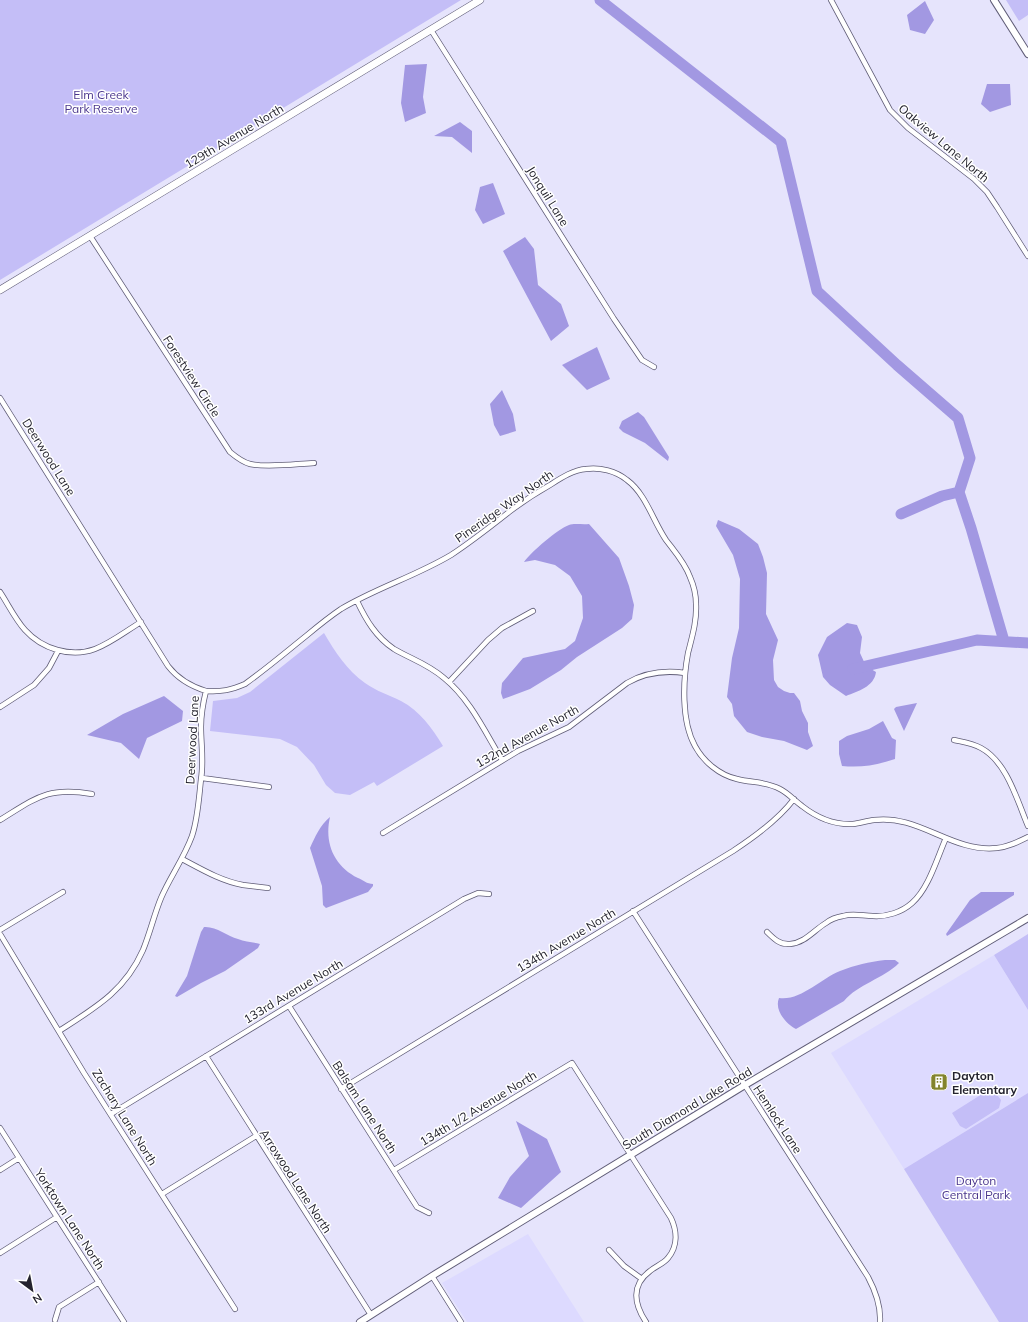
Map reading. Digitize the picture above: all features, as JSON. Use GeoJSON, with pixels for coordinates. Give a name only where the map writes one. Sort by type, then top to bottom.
{"type":"FeatureCollection","features":[{"type":"Feature","properties":{"kind":"main road","name":"129th Avenue North"},"geometry":{"type":"LineString","coordinates":[[0,290],[480,0]]}},
{"type":"Feature","properties":{"kind":"street","name":"Oakview Lane North"},"geometry":{"type":"LineString","coordinates":[[831,0],[890,110],[908,128],[974,179],[987,192],[1028,256]]}},
{"type":"Feature","properties":{"kind":"street"},"geometry":{"type":"LineString","coordinates":[[994,0],[1028,54]]}},
{"type":"Feature","properties":{"kind":"street","name":"Jonquil Lane"},"geometry":{"type":"LineString","coordinates":[[431,30],[614,319],[642,360],[654,367]]}},
{"type":"Feature","properties":{"kind":"street","name":"Forestview Circle"},"geometry":{"type":"LineString","coordinates":[[90,236],[230,452],[239,459],[259,466],[314,463]]}},
{"type":"Feature","properties":{"kind":"street","name":"Deerwood Lane"},"geometry":{"type":"LineString","coordinates":[[0,398],[173,673],[187,684],[206,691],[202,710],[201,726],[203,753],[202,778],[192,834],[182,859],[161,897],[143,950],[119,987],[108,998],[93,1010],[59,1031]]}},
{"type":"Feature","properties":{"kind":"street","name":"Pineridge Way North"},"geometry":{"type":"LineString","coordinates":[[206,691],[220,692],[245,684],[327,619],[357,601],[452,554],[512,510],[561,478],[575,471],[584,469],[603,469],[620,475],[628,480],[637,489],[660,530],[681,560],[690,577],[694,589],[697,610],[696,623],[685,673],[684,694],[687,722],[689,733],[694,745],[712,766],[722,774],[737,779],[766,783],[786,792],[814,815],[826,820],[850,824],[890,819],[903,821],[962,844],[981,848],[998,848],[1013,844],[1028,837]]}},
{"type":"Feature","properties":{"kind":"street"},"geometry":{"type":"LineString","coordinates":[[0,592],[26,631],[35,639],[58,651],[83,652],[95,649],[140,622]]}},
{"type":"Feature","properties":{"kind":"street"},"geometry":{"type":"LineString","coordinates":[[357,601],[367,621],[385,642],[394,649],[432,669],[449,682],[468,703],[502,760]]}},
{"type":"Feature","properties":{"kind":"street"},"geometry":{"type":"LineString","coordinates":[[449,682],[488,640],[502,628],[533,611]]}},
{"type":"Feature","properties":{"kind":"street"},"geometry":{"type":"LineString","coordinates":[[0,707],[38,681],[49,668],[58,651]]}},
{"type":"Feature","properties":{"kind":"street","name":"132nd Avenue North"},"geometry":{"type":"LineString","coordinates":[[382,833],[502,760],[569,727],[637,677],[651,672],[665,671],[685,673]]}},
{"type":"Feature","properties":{"kind":"street"},"geometry":{"type":"LineString","coordinates":[[954,740],[977,746],[996,759],[1006,776],[1028,826]]}},
{"type":"Feature","properties":{"kind":"street"},"geometry":{"type":"LineString","coordinates":[[202,778],[269,787]]}},
{"type":"Feature","properties":{"kind":"street"},"geometry":{"type":"LineString","coordinates":[[0,820],[30,801],[53,792],[79,792],[92,794]]}},
{"type":"Feature","properties":{"kind":"street","name":"134th Avenue North"},"geometry":{"type":"LineString","coordinates":[[341,1089],[753,838],[781,814],[794,799]]}},
{"type":"Feature","properties":{"kind":"street"},"geometry":{"type":"LineString","coordinates":[[767,932],[783,944],[791,944],[800,942],[826,922],[844,915],[855,914],[885,916],[902,910],[912,903],[924,888],[946,838]]}},
{"type":"Feature","properties":{"kind":"street"},"geometry":{"type":"LineString","coordinates":[[182,859],[231,882],[242,885],[268,888]]}},
{"type":"Feature","properties":{"kind":"street"},"geometry":{"type":"LineString","coordinates":[[0,930],[63,892]]}},
{"type":"Feature","properties":{"kind":"street","name":"133rd Avenue North"},"geometry":{"type":"LineString","coordinates":[[111,1114],[464,899],[478,893],[489,894]]}},
{"type":"Feature","properties":{"kind":"street","name":"Hemlock Lane"},"geometry":{"type":"LineString","coordinates":[[633,911],[868,1277],[875,1290],[879,1303],[880,1322]]}},
{"type":"Feature","properties":{"kind":"street","name":"South Diamond Lake Road"},"geometry":{"type":"LineString","coordinates":[[360,1322],[432,1276],[745,1086],[1028,918]]}},
{"type":"Feature","properties":{"kind":"street","name":"Zachary Lane North"},"geometry":{"type":"LineString","coordinates":[[0,934],[111,1114],[235,1309]]}},
{"type":"Feature","properties":{"kind":"street","name":"Balsam Lane North"},"geometry":{"type":"LineString","coordinates":[[289,1006],[417,1207],[429,1213]]}},
{"type":"Feature","properties":{"kind":"street","name":"Arrowood Lane North"},"geometry":{"type":"LineString","coordinates":[[206,1056],[371,1316]]}},
{"type":"Feature","properties":{"kind":"street","name":"134th 1/2 Avenue North"},"geometry":{"type":"LineString","coordinates":[[394,1170],[572,1063],[631,1155]]}},
{"type":"Feature","properties":{"kind":"street","name":"Yorktown Lane North"},"geometry":{"type":"LineString","coordinates":[[0,1128],[124,1322]]}},
{"type":"Feature","properties":{"kind":"street"},"geometry":{"type":"LineString","coordinates":[[162,1194],[256,1136]]}},
{"type":"Feature","properties":{"kind":"street"},"geometry":{"type":"LineString","coordinates":[[631,1155],[671,1218],[675,1226],[676,1233],[673,1250],[668,1258],[651,1270],[642,1279],[637,1290],[637,1307],[646,1322]]}},
{"type":"Feature","properties":{"kind":"street"},"geometry":{"type":"LineString","coordinates":[[0,1170],[19,1158]]}},
{"type":"Feature","properties":{"kind":"street"},"geometry":{"type":"LineString","coordinates":[[0,1253],[57,1218]]}},
{"type":"Feature","properties":{"kind":"street"},"geometry":{"type":"LineString","coordinates":[[609,1250],[624,1266],[642,1279]]}},
{"type":"Feature","properties":{"kind":"street"},"geometry":{"type":"LineString","coordinates":[[432,1276],[461,1322]]}},
{"type":"Feature","properties":{"kind":"street"},"geometry":{"type":"LineString","coordinates":[[55,1320],[59,1307],[99,1282]]}},
{"type":"Feature","properties":{"kind":"shaded area"},"geometry":{"type":"Polygon","coordinates":[[[925,1],[934,20],[925,34],[910,30],[907,15],[925,1]]]}},
{"type":"Feature","properties":{"kind":"shaded area"},"geometry":{"type":"Polygon","coordinates":[[[427,64],[423,97],[426,113],[405,122],[401,103],[405,65],[427,64]]]}},
{"type":"Feature","properties":{"kind":"shaded area"},"geometry":{"type":"Polygon","coordinates":[[[987,84],[1010,84],[1011,105],[990,112],[981,104],[987,84]]]}},
{"type":"Feature","properties":{"kind":"shaded area"},"geometry":{"type":"Polygon","coordinates":[[[460,122],[472,131],[472,153],[452,137],[434,136],[460,122]]]}},
{"type":"Feature","properties":{"kind":"shaded area"},"geometry":{"type":"Polygon","coordinates":[[[493,183],[505,214],[483,224],[475,210],[480,187],[493,183]]]}},
{"type":"Feature","properties":{"kind":"shaded area"},"geometry":{"type":"Polygon","coordinates":[[[525,237],[534,249],[538,285],[561,304],[569,326],[551,341],[503,251],[525,237]]]}},
{"type":"Feature","properties":{"kind":"shaded area"},"geometry":{"type":"Polygon","coordinates":[[[597,347],[610,379],[587,390],[562,365],[597,347]]]}},
{"type":"Feature","properties":{"kind":"shaded area"},"geometry":{"type":"Polygon","coordinates":[[[502,390],[513,414],[516,431],[500,436],[494,425],[490,404],[502,390]]]}},
{"type":"Feature","properties":{"kind":"shaded area"},"geometry":{"type":"Polygon","coordinates":[[[638,412],[644,417],[669,457],[668,461],[645,443],[623,432],[619,428],[622,421],[638,412]]]}},
{"type":"Feature","properties":{"kind":"shaded area"},"geometry":{"type":"Polygon","coordinates":[[[718,520],[739,529],[758,544],[767,573],[766,614],[778,640],[773,660],[774,680],[778,687],[784,691],[794,693],[800,701],[802,711],[808,723],[808,732],[813,746],[807,750],[784,741],[762,737],[747,732],[734,716],[732,704],[727,697],[732,658],[739,628],[740,579],[733,555],[716,526],[718,520]]]}},
{"type":"Feature","properties":{"kind":"shaded area"},"geometry":{"type":"Polygon","coordinates":[[[571,524],[589,524],[619,558],[634,605],[632,619],[622,628],[577,657],[561,670],[530,689],[503,699],[501,693],[502,683],[523,658],[565,649],[575,641],[583,618],[582,596],[570,576],[555,565],[535,560],[524,562],[545,541],[564,527],[571,524]]]}},
{"type":"Feature","properties":{"kind":"shaded area"},"geometry":{"type":"Polygon","coordinates":[[[847,623],[857,625],[862,637],[860,653],[866,666],[876,672],[875,677],[869,685],[846,696],[830,685],[823,677],[818,655],[827,637],[847,623]]]}},
{"type":"Feature","properties":{"kind":"shaded area"},"geometry":{"type":"Polygon","coordinates":[[[164,696],[183,711],[182,721],[147,738],[139,759],[121,743],[87,735],[123,714],[164,696]]]}},
{"type":"Feature","properties":{"kind":"shaded area"},"geometry":{"type":"Polygon","coordinates":[[[917,703],[904,731],[894,709],[896,707],[917,703]]]}},
{"type":"Feature","properties":{"kind":"shaded area"},"geometry":{"type":"Polygon","coordinates":[[[883,721],[892,738],[896,740],[895,759],[869,766],[842,766],[839,754],[839,741],[847,736],[869,729],[883,721]]]}},
{"type":"Feature","properties":{"kind":"shaded area"},"geometry":{"type":"Polygon","coordinates":[[[330,817],[328,836],[333,853],[337,860],[350,873],[367,883],[373,884],[373,886],[368,892],[326,908],[323,905],[322,886],[310,848],[321,827],[330,817]]]}},
{"type":"Feature","properties":{"kind":"shaded area"},"geometry":{"type":"Polygon","coordinates":[[[981,892],[1014,892],[1014,895],[947,936],[946,934],[970,900],[981,892]]]}},
{"type":"Feature","properties":{"kind":"shaded area"},"geometry":{"type":"Polygon","coordinates":[[[204,927],[213,928],[234,938],[260,944],[258,948],[225,971],[177,997],[175,996],[187,976],[204,927]]]}},
{"type":"Feature","properties":{"kind":"shaded area"},"geometry":{"type":"Polygon","coordinates":[[[994,955],[1028,1010],[1028,1093],[904,1169],[831,1053],[994,955]]]}},
{"type":"Feature","properties":{"kind":"shaded area"},"geometry":{"type":"Polygon","coordinates":[[[885,960],[895,960],[899,963],[893,969],[856,990],[844,1001],[796,1029],[788,1024],[782,1016],[778,1007],[779,998],[787,998],[803,993],[846,969],[862,964],[885,960]]]}},
{"type":"Feature","properties":{"kind":"shaded area"},"geometry":{"type":"Polygon","coordinates":[[[516,1121],[547,1139],[561,1172],[521,1208],[498,1198],[510,1177],[529,1156],[516,1121]]]}},
{"type":"Feature","properties":{"kind":"shaded area"},"geometry":{"type":"Polygon","coordinates":[[[528,1234],[584,1322],[467,1322],[442,1283],[528,1234]]]}},
{"type":"Feature","properties":{"kind":"green space","name":"Elm Creek Park Reserve"},"geometry":{"type":"Polygon","coordinates":[[[0,0],[461,0],[0,280],[0,0]]]}},
{"type":"Feature","properties":{"kind":"green space"},"geometry":{"type":"Polygon","coordinates":[[[1006,0],[1028,0],[1028,15],[1019,21],[1006,0]]]}},
{"type":"Feature","properties":{"kind":"green space"},"geometry":{"type":"Polygon","coordinates":[[[324,633],[337,654],[359,678],[378,691],[408,705],[430,726],[443,746],[377,786],[374,782],[350,795],[335,793],[326,785],[314,765],[297,747],[280,739],[210,731],[213,701],[237,698],[250,692],[324,633]]]}},
{"type":"Feature","properties":{"kind":"green space"},"geometry":{"type":"Polygon","coordinates":[[[1028,934],[1028,1010],[994,955],[1028,934]]]}},
{"type":"Feature","properties":{"kind":"green space"},"geometry":{"type":"Polygon","coordinates":[[[990,1089],[994,1091],[1001,1100],[999,1108],[966,1129],[960,1126],[952,1113],[990,1089]]]}},
{"type":"Feature","properties":{"kind":"green space","name":"Dayton Central Park"},"geometry":{"type":"Polygon","coordinates":[[[1028,1093],[1028,1322],[999,1322],[904,1169],[1028,1093]]]}},
{"type":"Feature","properties":{"kind":"waterway"},"geometry":{"type":"LineString","coordinates":[[600,0],[781,142],[817,291],[897,365],[958,418],[970,458],[959,492],[1004,641]]}},
{"type":"Feature","properties":{"kind":"waterway"},"geometry":{"type":"LineString","coordinates":[[901,514],[942,496],[959,492]]}},
{"type":"Feature","properties":{"kind":"waterway"},"geometry":{"type":"LineString","coordinates":[[853,669],[977,640],[1028,643]]}},
{"type":"Feature","properties":{"kind":"place","name":"Dayton Elementary"},"geometry":{"type":"Point","coordinates":[939,1082]}}]}
